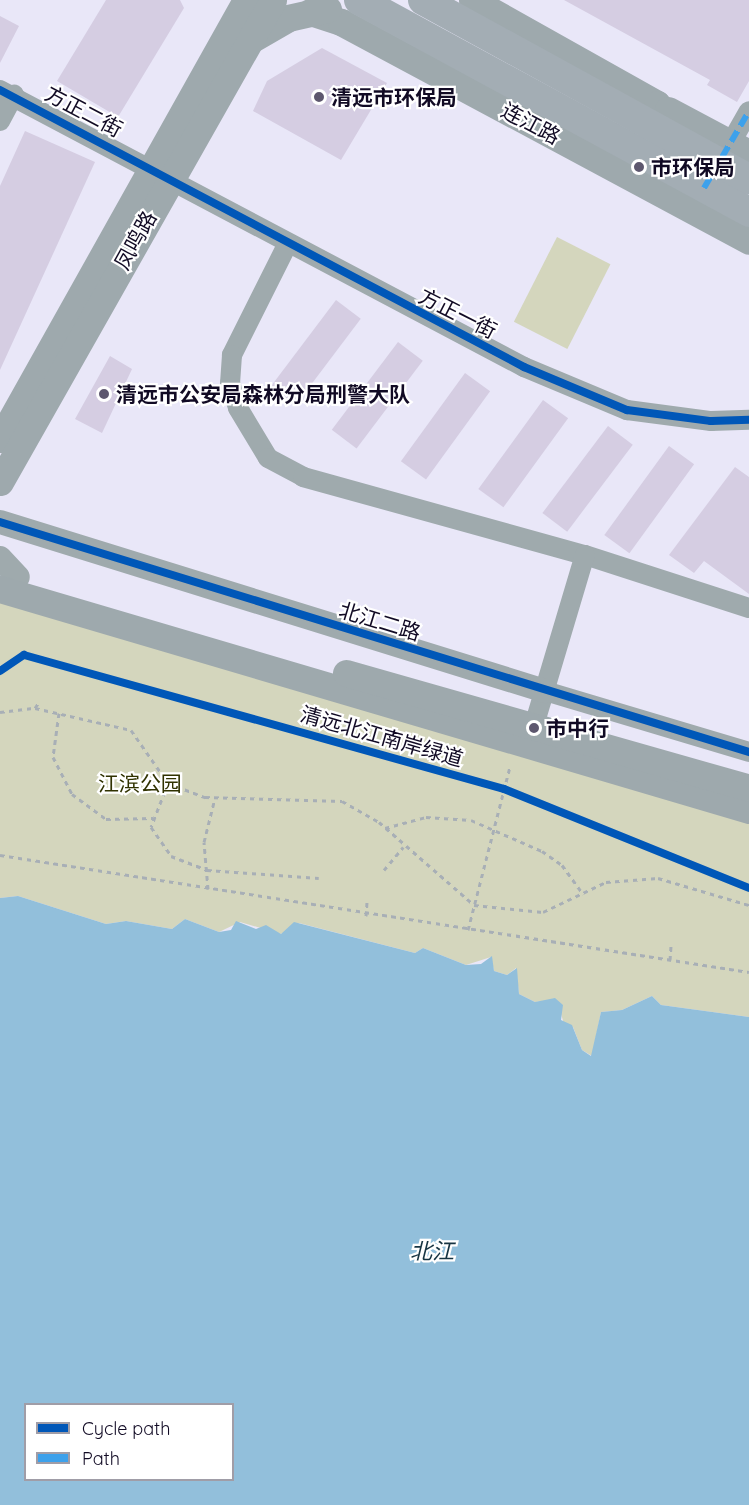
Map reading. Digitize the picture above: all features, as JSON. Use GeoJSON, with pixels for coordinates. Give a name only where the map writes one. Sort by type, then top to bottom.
{"type":"FeatureCollection","features":[{"type":"Feature","properties":{"kind":"main road"},"geometry":{"type":"LineString","coordinates":[[226,0],[238,37],[310,12],[368,5]]}},
{"type":"Feature","properties":{"kind":"main road","name":"凤鸣路"},"geometry":{"type":"LineString","coordinates":[[238,37],[246,0]]}},
{"type":"Feature","properties":{"kind":"main road","name":"凤鸣路"},"geometry":{"type":"LineString","coordinates":[[0,439],[161,171],[238,37],[273,0]]}},
{"type":"Feature","properties":{"kind":"main road"},"geometry":{"type":"LineString","coordinates":[[423,0],[692,147],[733,153]]}},
{"type":"Feature","properties":{"kind":"main road"},"geometry":{"type":"LineString","coordinates":[[472,0],[657,104],[733,153],[749,179]]}},
{"type":"Feature","properties":{"kind":"main road","name":"连江路"},"geometry":{"type":"LineString","coordinates":[[368,5],[749,212]]}},
{"type":"Feature","properties":{"kind":"main road","name":"连江路"},"geometry":{"type":"LineString","coordinates":[[310,12],[341,22],[749,241]]}},
{"type":"Feature","properties":{"kind":"main road"},"geometry":{"type":"LineString","coordinates":[[657,104],[692,147]]}},
{"type":"Feature","properties":{"kind":"main road","name":"凤鸣路"},"geometry":{"type":"LineString","coordinates":[[0,482],[161,171]]}},
{"type":"Feature","properties":{"kind":"main road"},"geometry":{"type":"LineString","coordinates":[[4,574],[524,748],[749,810]]}},
{"type":"Feature","properties":{"kind":"main road"},"geometry":{"type":"LineString","coordinates":[[524,748],[749,788]]}},
{"type":"Feature","properties":{"kind":"street"},"geometry":{"type":"LineString","coordinates":[[0,121],[7,92]]}},
{"type":"Feature","properties":{"kind":"street","name":"方正二街"},"geometry":{"type":"LineString","coordinates":[[7,92],[161,171]]}},
{"type":"Feature","properties":{"kind":"street"},"geometry":{"type":"LineString","coordinates":[[704,188],[733,153],[749,111]]}},
{"type":"Feature","properties":{"kind":"street","name":"方正一街"},"geometry":{"type":"LineString","coordinates":[[161,171],[287,245],[524,367],[627,410],[711,422],[749,420]]}},
{"type":"Feature","properties":{"kind":"street"},"geometry":{"type":"LineString","coordinates":[[287,245],[232,355],[230,383],[238,408],[268,458],[303,477],[585,555],[749,608]]}},
{"type":"Feature","properties":{"kind":"street","name":"北江二路"},"geometry":{"type":"LineString","coordinates":[[0,522],[544,691],[749,752]]}},
{"type":"Feature","properties":{"kind":"street"},"geometry":{"type":"LineString","coordinates":[[524,748],[544,691],[585,555]]}},
{"type":"Feature","properties":{"kind":"path"},"geometry":{"type":"LineString","coordinates":[[35,708],[39,702]]}},
{"type":"Feature","properties":{"kind":"path"},"geometry":{"type":"LineString","coordinates":[[0,712],[35,708],[131,730],[168,783],[215,798],[321,797],[364,810],[403,847],[474,906],[543,912],[606,882],[658,878],[749,905]]}},
{"type":"Feature","properties":{"kind":"path"},"geometry":{"type":"LineString","coordinates":[[59,713],[52,757],[72,794],[106,819],[153,818]]}},
{"type":"Feature","properties":{"kind":"path"},"geometry":{"type":"LineString","coordinates":[[468,931],[504,789],[524,748]]}},
{"type":"Feature","properties":{"kind":"path"},"geometry":{"type":"LineString","coordinates":[[168,783],[151,827],[163,849],[207,870],[319,878]]}},
{"type":"Feature","properties":{"kind":"path"},"geometry":{"type":"LineString","coordinates":[[493,786],[515,793]]}},
{"type":"Feature","properties":{"kind":"path"},"geometry":{"type":"LineString","coordinates":[[208,889],[204,842],[215,798]]}},
{"type":"Feature","properties":{"kind":"path"},"geometry":{"type":"LineString","coordinates":[[385,828],[447,816],[494,829],[562,865],[583,894]]}},
{"type":"Feature","properties":{"kind":"path"},"geometry":{"type":"LineString","coordinates":[[384,870],[403,847]]}},
{"type":"Feature","properties":{"kind":"path"},"geometry":{"type":"LineString","coordinates":[[0,855],[366,916],[749,972]]}},
{"type":"Feature","properties":{"kind":"path"},"geometry":{"type":"LineString","coordinates":[[366,916],[367,900]]}},
{"type":"Feature","properties":{"kind":"path"},"geometry":{"type":"LineString","coordinates":[[670,960],[671,944]]}},
{"type":"Feature","properties":{"kind":"green space"},"geometry":{"type":"Polygon","coordinates":[[[557,237],[610,264],[567,349],[514,322],[557,237]]]}},
{"type":"Feature","properties":{"kind":"green space","name":"江滨公园"},"geometry":{"type":"Polygon","coordinates":[[[0,596],[749,820],[749,1017],[661,1005],[652,996],[622,1010],[601,1012],[592,1056],[582,1050],[573,1027],[564,1024],[557,1000],[535,1002],[519,994],[516,968],[507,975],[494,971],[491,957],[466,965],[423,948],[415,953],[299,923],[281,934],[240,922],[219,932],[185,919],[172,929],[126,921],[106,924],[18,896],[0,898],[0,596]]]}},
{"type":"Feature","properties":{"kind":"water","name":"北江"},"geometry":{"type":"Polygon","coordinates":[[[18,896],[106,924],[126,921],[172,929],[185,919],[219,932],[231,930],[236,921],[256,929],[266,925],[281,934],[294,922],[415,953],[423,948],[466,965],[481,964],[492,956],[494,971],[507,975],[517,968],[519,994],[535,1002],[555,998],[563,1005],[561,1020],[572,1025],[582,1050],[591,1056],[601,1012],[622,1010],[652,996],[661,1005],[749,1017],[749,1505],[0,1505],[0,898],[18,896]]]}},
{"type":"Feature","properties":{"kind":"building"},"geometry":{"type":"Polygon","coordinates":[[[106,0],[180,0],[184,8],[118,117],[57,81],[106,0]]]}},
{"type":"Feature","properties":{"kind":"building"},"geometry":{"type":"Polygon","coordinates":[[[564,0],[749,0],[749,81],[737,102],[707,85],[710,80],[564,0]]]}},
{"type":"Feature","properties":{"kind":"building"},"geometry":{"type":"Polygon","coordinates":[[[0,16],[19,26],[0,63],[0,16]]]}},
{"type":"Feature","properties":{"kind":"building","name":"清远市环保局"},"geometry":{"type":"Polygon","coordinates":[[[322,48],[387,83],[341,160],[253,111],[267,81],[322,48]]]}},
{"type":"Feature","properties":{"kind":"building"},"geometry":{"type":"Polygon","coordinates":[[[25,131],[95,162],[0,370],[0,186],[25,131]]]}},
{"type":"Feature","properties":{"kind":"building"},"geometry":{"type":"Polygon","coordinates":[[[336,300],[361,319],[295,406],[270,387],[336,300]]]}},
{"type":"Feature","properties":{"kind":"building"},"geometry":{"type":"Polygon","coordinates":[[[398,342],[423,361],[357,449],[332,430],[398,342]]]}},
{"type":"Feature","properties":{"kind":"building","name":"清远市公安局森林分局刑警大队"},"geometry":{"type":"Polygon","coordinates":[[[110,356],[132,369],[102,433],[75,419],[110,356]]]}},
{"type":"Feature","properties":{"kind":"building"},"geometry":{"type":"Polygon","coordinates":[[[465,373],[490,391],[426,479],[401,461],[465,373]]]}},
{"type":"Feature","properties":{"kind":"building"},"geometry":{"type":"Polygon","coordinates":[[[543,400],[568,418],[503,507],[478,489],[543,400]]]}},
{"type":"Feature","properties":{"kind":"building"},"geometry":{"type":"Polygon","coordinates":[[[608,426],[633,445],[567,532],[542,513],[608,426]]]}},
{"type":"Feature","properties":{"kind":"building"},"geometry":{"type":"Polygon","coordinates":[[[669,446],[694,464],[629,553],[604,535],[669,446]]]}},
{"type":"Feature","properties":{"kind":"building"},"geometry":{"type":"Polygon","coordinates":[[[735,467],[749,477],[749,594],[704,561],[694,573],[669,555],[735,467]]]}},
{"type":"Feature","properties":{"kind":"marked path"},"geometry":{"type":"LineString","coordinates":[[704,188],[749,111]]}},
{"type":"Feature","properties":{"kind":"cycle path"},"geometry":{"type":"LineString","coordinates":[[0,90],[524,367],[627,410],[711,421],[749,420]]}},
{"type":"Feature","properties":{"kind":"cycle path"},"geometry":{"type":"LineString","coordinates":[[0,522],[749,752]]}},
{"type":"Feature","properties":{"kind":"cycle path","name":"清远北江南岸绿道"},"geometry":{"type":"LineString","coordinates":[[0,671],[24,655],[504,789],[749,888]]}},
{"type":"Feature","properties":{"kind":"place","name":"清远市环保局"},"geometry":{"type":"Point","coordinates":[319,97]}},
{"type":"Feature","properties":{"kind":"place","name":"市环保局"},"geometry":{"type":"Point","coordinates":[639,167]}},
{"type":"Feature","properties":{"kind":"place","name":"清远市公安局森林分局刑警大队"},"geometry":{"type":"Point","coordinates":[104,394]}},
{"type":"Feature","properties":{"kind":"place","name":"市中行"},"geometry":{"type":"Point","coordinates":[534,728]}}]}
